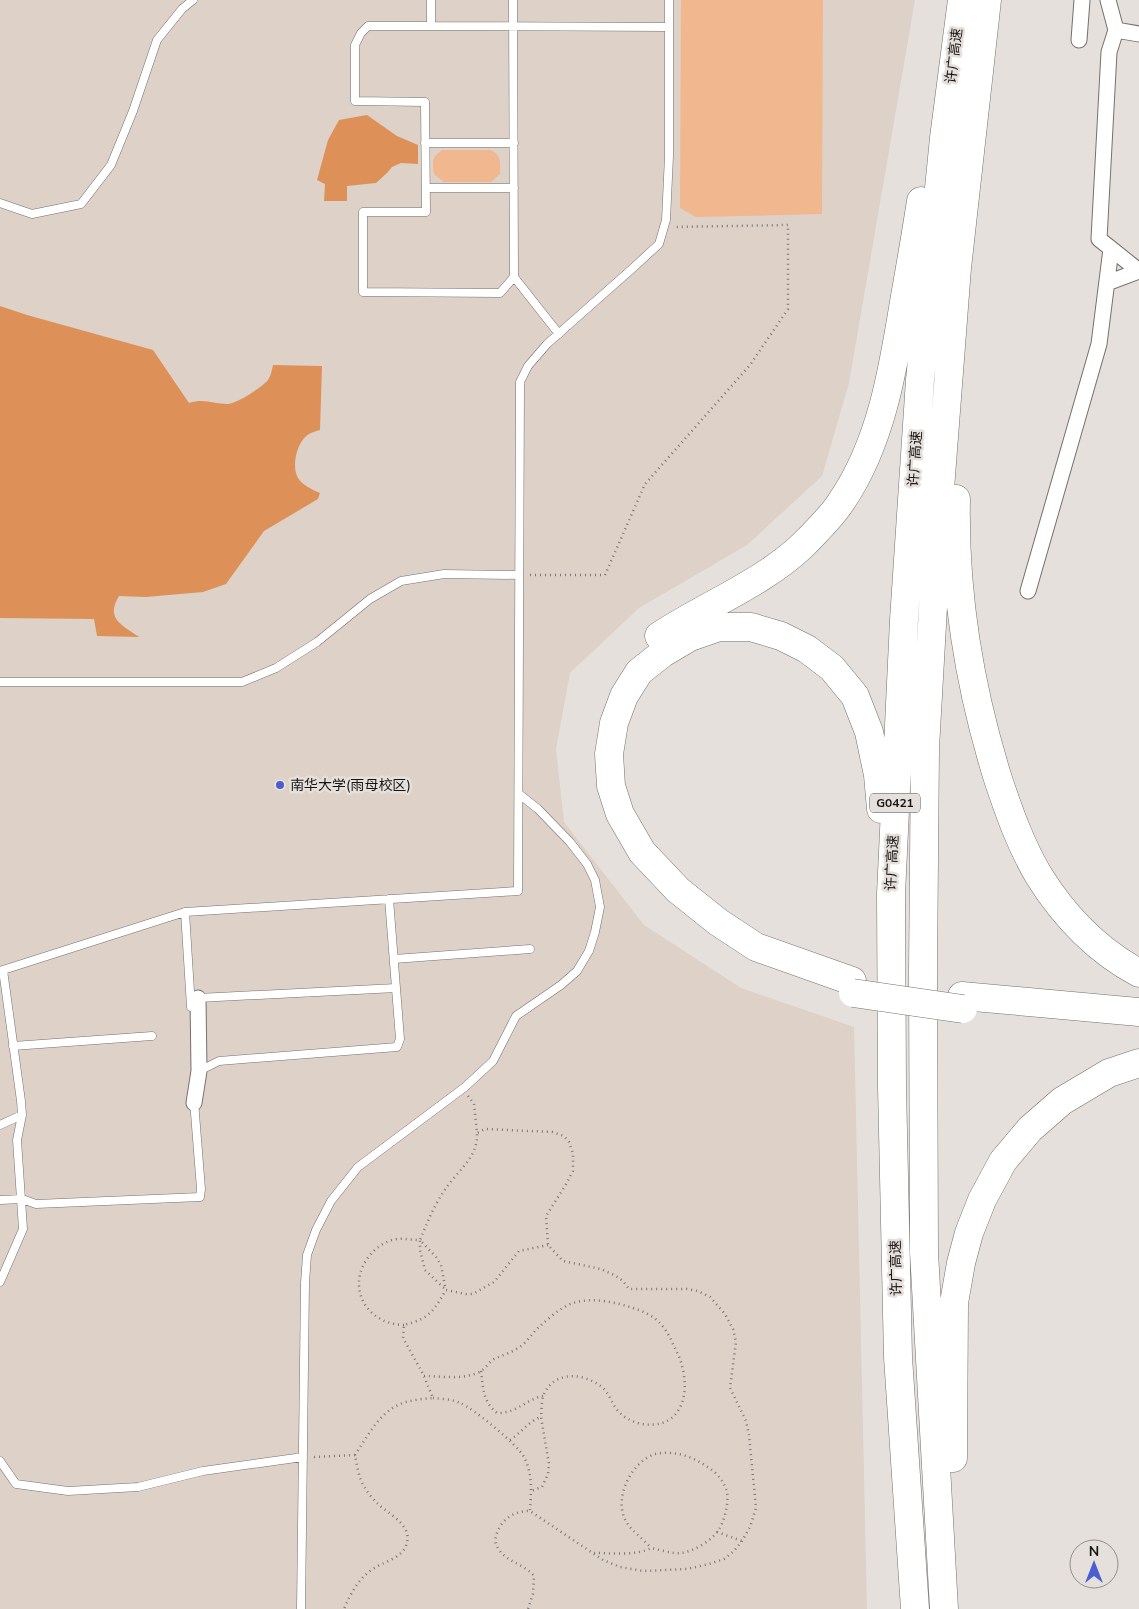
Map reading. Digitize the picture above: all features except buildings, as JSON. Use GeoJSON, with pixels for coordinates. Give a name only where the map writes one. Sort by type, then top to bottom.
{"type":"FeatureCollection","features":[{"type":"Feature","properties":{"kind":"highway"},"geometry":{"type":"LineString","coordinates":[[957,0],[942,59],[894,365],[878,423],[863,462],[841,503],[802,545],[764,575],[676,624],[649,642],[622,672],[610,697],[600,726],[596,759],[599,792],[610,822],[628,851],[647,875],[703,927],[733,948],[769,967],[852,987],[1139,1027]]}},
{"type":"Feature","properties":{"kind":"highway","name":"许广高速"},"geometry":{"type":"LineString","coordinates":[[915,1609],[898,1357],[892,1086],[891,894],[903,640],[920,380],[944,138],[962,0]]}},
{"type":"Feature","properties":{"kind":"highway","name":"许广高速"},"geometry":{"type":"LineString","coordinates":[[944,1609],[924,1252],[923,971],[925,748],[939,502],[957,268],[987,0]]}},
{"type":"Feature","properties":{"kind":"highway"},"geometry":{"type":"LineString","coordinates":[[982,40],[986,125],[959,389],[956,522],[962,620],[974,690],[992,757],[1019,836],[1039,876],[1066,914],[1097,945],[1139,973]]}},
{"type":"Feature","properties":{"kind":"highway"},"geometry":{"type":"LineString","coordinates":[[852,987],[756,947],[718,922],[678,890],[642,852],[620,814],[611,786],[609,754],[614,723],[624,696],[639,672],[662,653],[690,637],[719,627],[751,627],[781,636],[807,649],[832,668],[855,696],[869,732],[878,776],[884,855],[880,1010],[881,1163],[886,1252],[897,1319]]}},
{"type":"Feature","properties":{"kind":"highway"},"geometry":{"type":"LineString","coordinates":[[963,1002],[1139,1012]]}},
{"type":"Feature","properties":{"kind":"highway"},"geometry":{"type":"LineString","coordinates":[[954,1609],[952,1377],[954,1303],[960,1263],[969,1233],[982,1200],[1003,1161],[1030,1129],[1062,1101],[1109,1073],[1139,1063]]}},
{"type":"Feature","properties":{"kind":"street"},"geometry":{"type":"LineString","coordinates":[[1079,40],[1082,0]]}},
{"type":"Feature","properties":{"kind":"street"},"geometry":{"type":"LineString","coordinates":[[1107,283],[1139,271],[1099,239],[1109,52],[1116,30],[1108,0]]}},
{"type":"Feature","properties":{"kind":"street"},"geometry":{"type":"LineString","coordinates":[[1116,30],[1139,34]]}},
{"type":"Feature","properties":{"kind":"street"},"geometry":{"type":"LineString","coordinates":[[1028,591],[1099,344],[1111,249]]}},
{"type":"Feature","properties":{"kind":"street"},"geometry":{"type":"LineString","coordinates":[[194,1103],[198,1071],[198,998]]}},
{"type":"Feature","properties":{"kind":"lane"},"geometry":{"type":"LineString","coordinates":[[0,203],[32,214],[81,204],[111,165],[133,111],[157,40],[182,9],[193,0]]}},
{"type":"Feature","properties":{"kind":"lane"},"geometry":{"type":"LineString","coordinates":[[431,0],[431,26]]}},
{"type":"Feature","properties":{"kind":"lane"},"geometry":{"type":"LineString","coordinates":[[513,0],[514,277],[560,334]]}},
{"type":"Feature","properties":{"kind":"lane"},"geometry":{"type":"LineString","coordinates":[[0,1282],[23,1229],[17,1140],[22,1115],[14,1046],[2,970],[185,912],[518,891],[520,382],[528,366],[548,344],[659,244],[666,220],[669,156],[669,0]]}},
{"type":"Feature","properties":{"kind":"lane"},"geometry":{"type":"LineString","coordinates":[[514,277],[500,293],[363,292],[364,212],[426,212],[426,188],[425,102],[355,101],[355,45],[361,33],[368,26],[669,27]]}},
{"type":"Feature","properties":{"kind":"lane"},"geometry":{"type":"LineString","coordinates":[[425,143],[514,143]]}},
{"type":"Feature","properties":{"kind":"lane"},"geometry":{"type":"LineString","coordinates":[[426,188],[514,188]]}},
{"type":"Feature","properties":{"kind":"lane"},"geometry":{"type":"LineString","coordinates":[[0,682],[242,682],[276,668],[300,653],[317,642],[370,599],[401,581],[444,574],[519,575]]}},
{"type":"Feature","properties":{"kind":"lane"},"geometry":{"type":"LineString","coordinates":[[301,1609],[304,1282],[307,1255],[316,1230],[331,1201],[358,1167],[463,1088],[493,1060],[516,1016],[561,985],[577,970],[589,951],[595,932],[600,907],[595,880],[587,864],[570,842],[538,809],[519,794]]}},
{"type":"Feature","properties":{"kind":"lane"},"geometry":{"type":"LineString","coordinates":[[198,1071],[218,1061],[397,1047],[400,1039],[389,899]]}},
{"type":"Feature","properties":{"kind":"lane"},"geometry":{"type":"LineString","coordinates":[[0,1200],[22,1199],[36,1204],[200,1198],[194,1103],[191,997],[185,912]]}},
{"type":"Feature","properties":{"kind":"lane"},"geometry":{"type":"LineString","coordinates":[[394,959],[530,949]]}},
{"type":"Feature","properties":{"kind":"lane"},"geometry":{"type":"LineString","coordinates":[[198,998],[396,988]]}},
{"type":"Feature","properties":{"kind":"lane"},"geometry":{"type":"LineString","coordinates":[[14,1046],[152,1036]]}},
{"type":"Feature","properties":{"kind":"lane"},"geometry":{"type":"LineString","coordinates":[[0,1125],[22,1115]]}},
{"type":"Feature","properties":{"kind":"lane"},"geometry":{"type":"LineString","coordinates":[[0,1461],[16,1484],[68,1491],[138,1487],[203,1471],[302,1457]]}},
{"type":"Feature","properties":{"kind":"path"},"geometry":{"type":"LineString","coordinates":[[519,575],[605,576],[645,484],[750,365],[788,309],[788,225],[664,227]]}},
{"type":"Feature","properties":{"kind":"path"},"geometry":{"type":"LineString","coordinates":[[463,1088],[474,1104],[477,1133],[476,1143],[472,1156],[445,1189],[428,1220],[420,1240],[420,1250],[425,1270],[446,1290],[473,1294],[494,1282],[519,1251],[548,1245]]}},
{"type":"Feature","properties":{"kind":"path"},"geometry":{"type":"LineString","coordinates":[[477,1133],[484,1129],[552,1132],[564,1136],[569,1142],[573,1153],[572,1171],[566,1186],[546,1216],[548,1245],[563,1261],[601,1269],[616,1276],[629,1289],[687,1289],[698,1291],[710,1297],[725,1314],[733,1329],[736,1342],[730,1388],[746,1421],[750,1435],[756,1508],[750,1526],[734,1551],[724,1559],[709,1564],[687,1569],[643,1571],[620,1567],[603,1560],[530,1511],[519,1511],[512,1514],[499,1528],[494,1541],[501,1554],[524,1567],[534,1576],[533,1594],[528,1609]]}},
{"type":"Feature","properties":{"kind":"path"},"geometry":{"type":"LineString","coordinates":[[397,1239],[420,1240],[441,1265],[442,1280],[446,1290],[436,1308],[427,1316],[404,1325],[384,1321],[369,1312],[360,1294],[359,1273],[364,1261],[381,1245],[397,1239]]}},
{"type":"Feature","properties":{"kind":"path"},"geometry":{"type":"LineString","coordinates":[[424,1376],[453,1377],[478,1373],[493,1359],[520,1348],[538,1328],[563,1307],[575,1302],[620,1304],[646,1312],[656,1319],[667,1332],[681,1360],[686,1383],[684,1396],[674,1416],[666,1422],[650,1425],[630,1420],[620,1414],[604,1389],[587,1378],[564,1376],[555,1380],[543,1396],[541,1417],[550,1464],[548,1474],[542,1487],[531,1491]]}},
{"type":"Feature","properties":{"kind":"path"},"geometry":{"type":"LineString","coordinates":[[404,1325],[403,1338],[424,1376],[433,1398]]}},
{"type":"Feature","properties":{"kind":"path"},"geometry":{"type":"LineString","coordinates":[[481,1371],[486,1401],[497,1413],[503,1414],[543,1396]]}},
{"type":"Feature","properties":{"kind":"path"},"geometry":{"type":"LineString","coordinates":[[344,1609],[358,1582],[372,1569],[400,1554],[405,1548],[407,1541],[407,1533],[401,1523],[378,1504],[365,1488],[355,1455],[372,1428],[386,1413],[399,1404],[433,1398],[460,1402],[510,1440],[520,1449],[528,1468],[531,1491],[530,1511]]}},
{"type":"Feature","properties":{"kind":"path"},"geometry":{"type":"LineString","coordinates":[[510,1440],[532,1421],[541,1417]]}},
{"type":"Feature","properties":{"kind":"path"},"geometry":{"type":"LineString","coordinates":[[661,1453],[682,1455],[712,1469],[727,1492],[728,1504],[717,1532],[700,1547],[681,1553],[652,1548],[628,1525],[621,1508],[625,1488],[640,1462],[661,1453]]}},
{"type":"Feature","properties":{"kind":"path"},"geometry":{"type":"LineString","coordinates":[[302,1457],[355,1455]]}},
{"type":"Feature","properties":{"kind":"path"},"geometry":{"type":"LineString","coordinates":[[717,1532],[742,1541]]}},
{"type":"Feature","properties":{"kind":"path"},"geometry":{"type":"LineString","coordinates":[[592,1553],[630,1553],[652,1548]]}},
{"type":"Feature","properties":{"kind":"shaded area","name":"南华大学(雨母校区)"},"geometry":{"type":"Polygon","coordinates":[[[0,0],[915,0],[849,383],[822,476],[747,545],[639,608],[570,673],[556,749],[564,822],[644,925],[741,988],[854,1027],[867,1609],[0,1609],[0,0]]]}},
{"type":"Feature","properties":{"kind":"shaded area"},"geometry":{"type":"Polygon","coordinates":[[[681,0],[823,0],[822,214],[696,217],[680,208],[681,0]]]}},
{"type":"Feature","properties":{"kind":"shaded area"},"geometry":{"type":"Polygon","coordinates":[[[367,115],[397,136],[418,145],[418,164],[401,163],[392,167],[376,183],[347,186],[347,201],[324,201],[325,184],[317,180],[328,140],[339,120],[367,115]]]}},
{"type":"Feature","properties":{"kind":"shaded area"},"geometry":{"type":"Polygon","coordinates":[[[442,150],[491,150],[499,157],[500,174],[491,182],[444,182],[433,171],[433,160],[442,150]]]}},
{"type":"Feature","properties":{"kind":"shaded area"},"geometry":{"type":"Polygon","coordinates":[[[0,306],[153,350],[189,403],[204,401],[228,404],[238,401],[268,380],[273,365],[322,366],[320,430],[310,433],[305,437],[298,448],[295,461],[298,478],[305,485],[320,493],[318,499],[264,531],[226,584],[203,592],[146,597],[119,596],[114,610],[117,621],[139,637],[97,636],[94,619],[0,618],[0,306]]]}},
{"type":"Feature","properties":{"kind":"place","name":"南华大学(雨母校区)"},"geometry":{"type":"Point","coordinates":[280,785]}}]}
